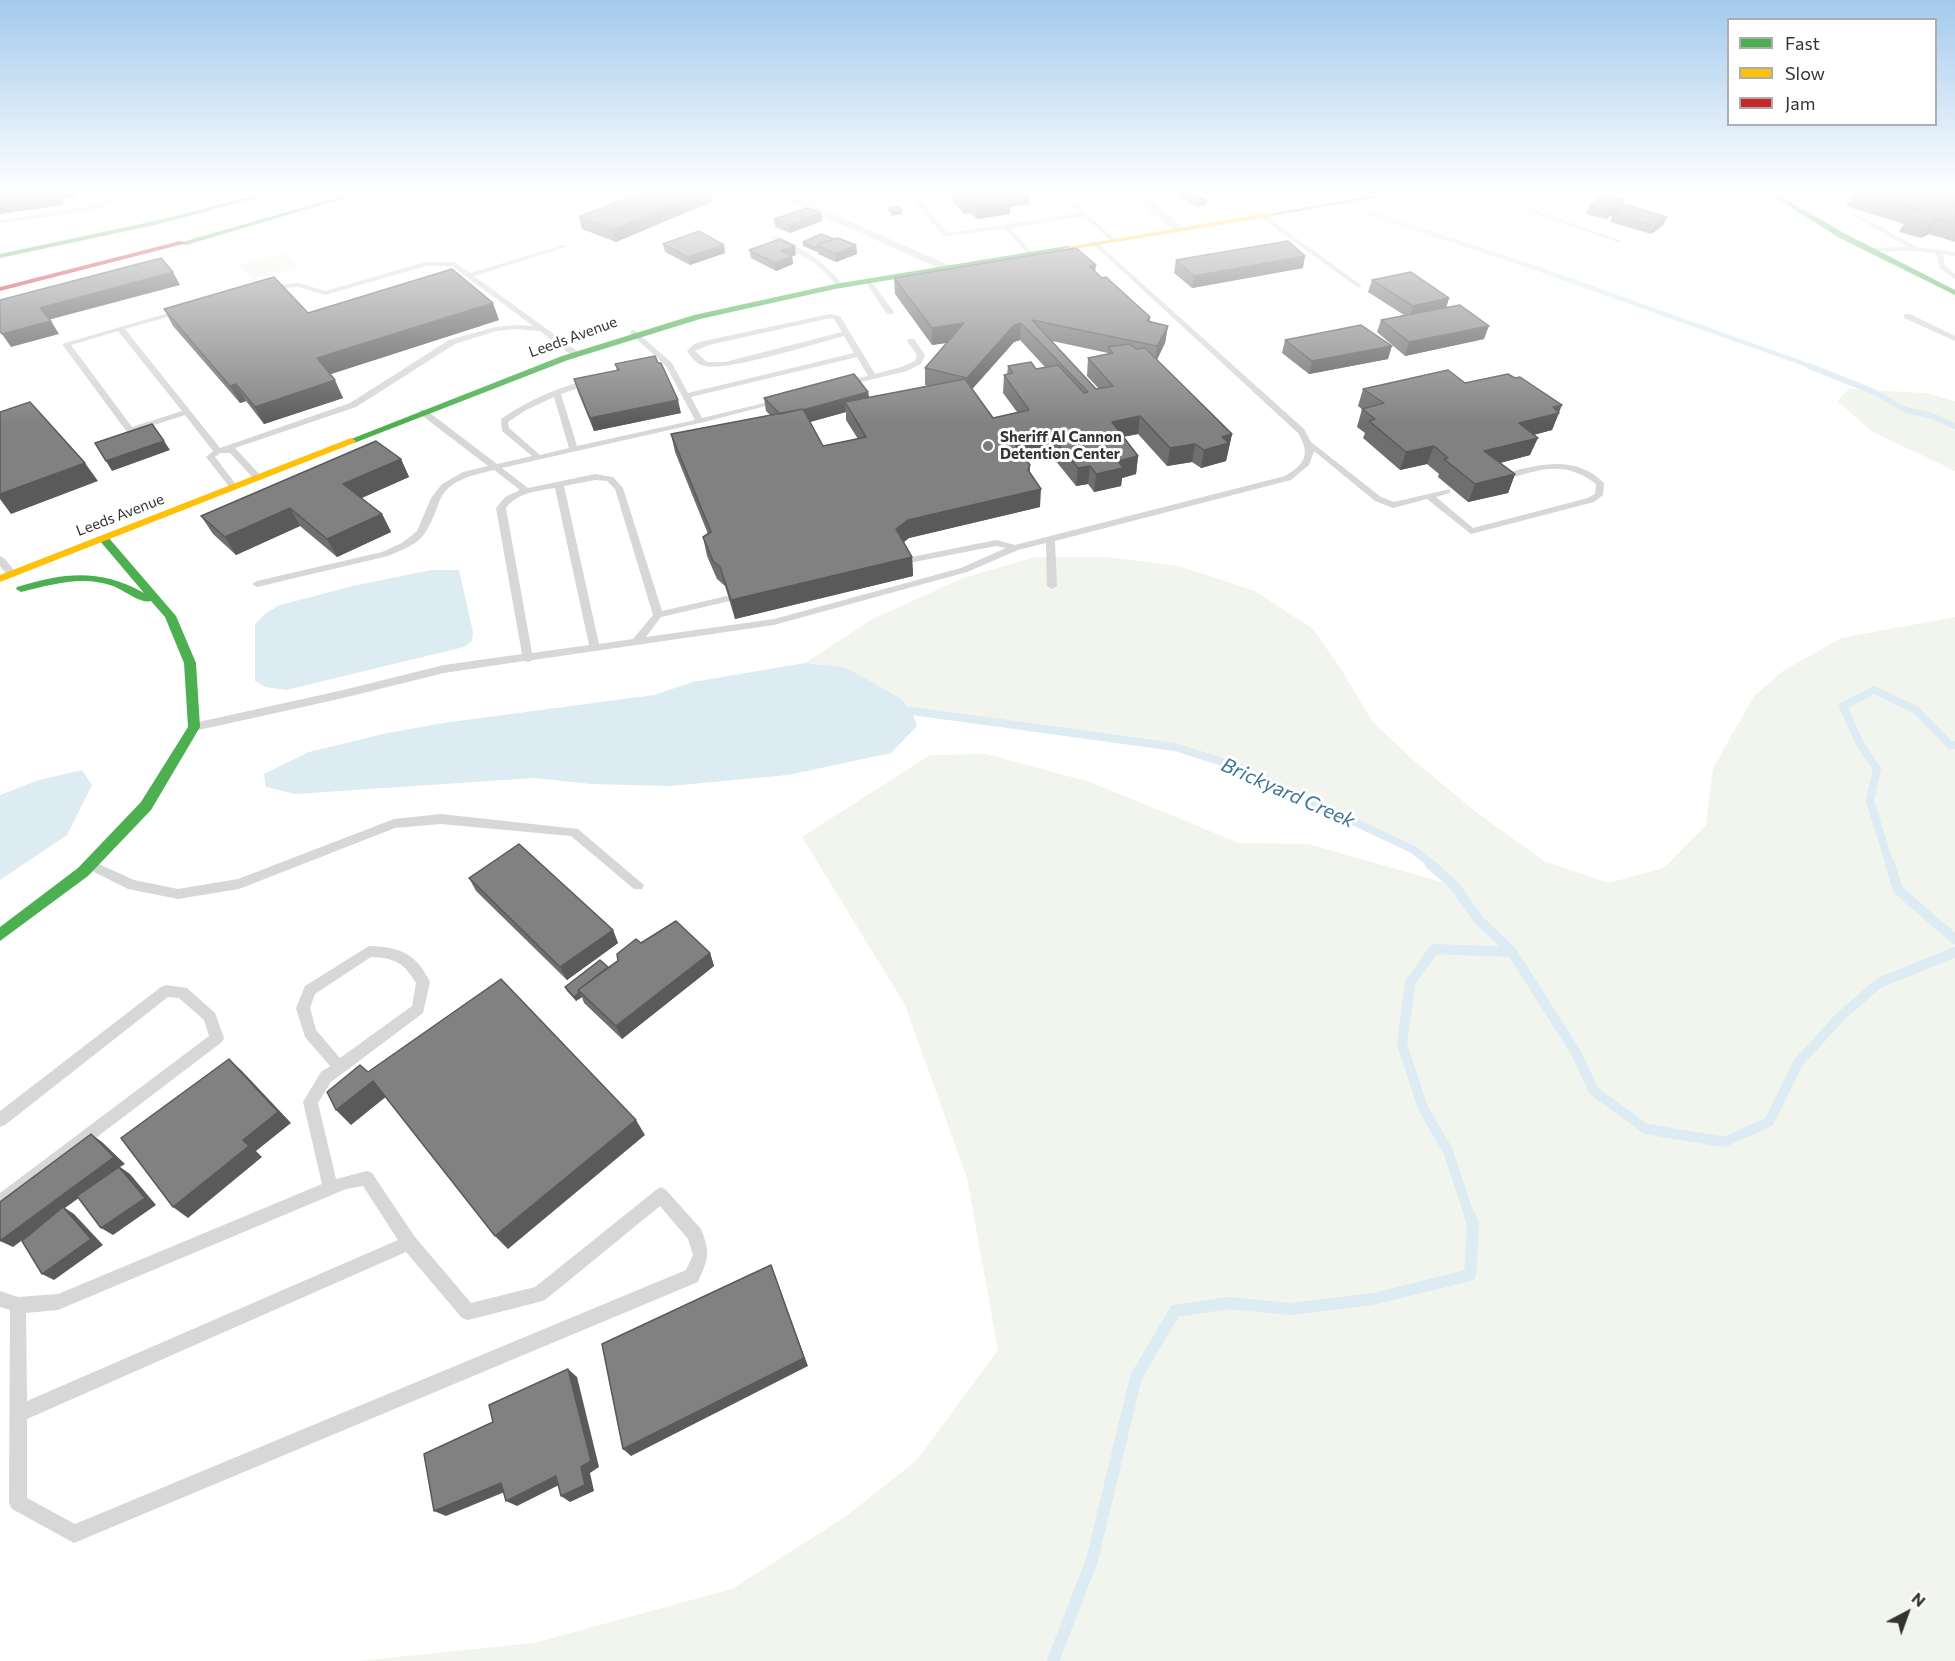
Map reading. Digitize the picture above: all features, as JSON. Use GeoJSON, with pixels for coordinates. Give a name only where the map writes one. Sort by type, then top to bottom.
{"type":"FeatureCollection","features":[{"type":"Feature","properties":{"kind":"main road"},"geometry":{"type":"LineString","coordinates":[[0,289],[77,271]]}},
{"type":"Feature","properties":{"kind":"main road"},"geometry":{"type":"LineString","coordinates":[[0,294],[82,271]]}},
{"type":"Feature","properties":{"kind":"main road","name":"Leeds Avenue"},"geometry":{"type":"LineString","coordinates":[[6,577],[574,353],[634,333],[705,312],[927,271]]}},
{"type":"Feature","properties":{"kind":"main road"},"geometry":{"type":"LineString","coordinates":[[1911,271],[1955,293]]}},
{"type":"Feature","properties":{"kind":"main road"},"geometry":{"type":"LineString","coordinates":[[0,935],[90,865],[146,806],[194,727],[190,663],[170,616],[104,539]]}},
{"type":"Feature","properties":{"kind":"main road"},"geometry":{"type":"LineString","coordinates":[[10,592],[70,577],[104,577],[127,585],[170,616]]}},
{"type":"Feature","properties":{"kind":"lane"},"geometry":{"type":"LineString","coordinates":[[256,289],[279,285],[299,285],[325,293],[403,271]]}},
{"type":"Feature","properties":{"kind":"lane"},"geometry":{"type":"LineString","coordinates":[[463,271],[574,353]]}},
{"type":"Feature","properties":{"kind":"lane"},"geometry":{"type":"LineString","coordinates":[[470,275],[485,271]]}},
{"type":"Feature","properties":{"kind":"lane"},"geometry":{"type":"LineString","coordinates":[[830,271],[841,286]]}},
{"type":"Feature","properties":{"kind":"lane"},"geometry":{"type":"LineString","coordinates":[[1125,271],[1301,431],[1310,444],[1378,499],[1393,505],[1447,491]]}},
{"type":"Feature","properties":{"kind":"lane"},"geometry":{"type":"LineString","coordinates":[[1338,271],[1359,286]]}},
{"type":"Feature","properties":{"kind":"lane"},"geometry":{"type":"LineString","coordinates":[[868,281],[890,312]]}},
{"type":"Feature","properties":{"kind":"lane"},"geometry":{"type":"LineString","coordinates":[[188,309],[66,344],[130,430],[188,412]]}},
{"type":"Feature","properties":{"kind":"lane"},"geometry":{"type":"LineString","coordinates":[[846,333],[725,364],[708,365],[698,361],[692,351],[697,346],[706,343],[820,316],[837,318],[873,376]]}},
{"type":"Feature","properties":{"kind":"lane"},"geometry":{"type":"LineString","coordinates":[[1907,316],[1955,339]]}},
{"type":"Feature","properties":{"kind":"lane"},"geometry":{"type":"LineString","coordinates":[[120,328],[218,451]]}},
{"type":"Feature","properties":{"kind":"lane"},"geometry":{"type":"LineString","coordinates":[[234,488],[210,457],[218,451],[353,405],[452,342],[495,328],[539,329]]}},
{"type":"Feature","properties":{"kind":"lane"},"geometry":{"type":"LineString","coordinates":[[634,333],[669,365],[700,421]]}},
{"type":"Feature","properties":{"kind":"lane"},"geometry":{"type":"LineString","coordinates":[[838,386],[904,369],[918,362],[921,355],[911,341]]}},
{"type":"Feature","properties":{"kind":"lane"},"geometry":{"type":"LineString","coordinates":[[686,396],[859,354]]}},
{"type":"Feature","properties":{"kind":"lane"},"geometry":{"type":"LineString","coordinates":[[538,457],[505,429],[504,422],[514,413],[556,392],[597,378]]}},
{"type":"Feature","properties":{"kind":"lane"},"geometry":{"type":"LineString","coordinates":[[556,392],[574,449]]}},
{"type":"Feature","properties":{"kind":"lane"},"geometry":{"type":"LineString","coordinates":[[257,584],[385,554],[404,545],[421,533],[438,490],[451,480],[494,467],[792,398]]}},
{"type":"Feature","properties":{"kind":"lane"},"geometry":{"type":"LineString","coordinates":[[423,412],[526,491]]}},
{"type":"Feature","properties":{"kind":"lane"},"geometry":{"type":"LineString","coordinates":[[194,727],[444,669],[528,659],[774,621],[964,570],[1015,548],[1050,538],[1288,478],[1303,469],[1309,457],[1310,444]]}},
{"type":"Feature","properties":{"kind":"lane"},"geometry":{"type":"LineString","coordinates":[[218,451],[232,450],[258,478]]}},
{"type":"Feature","properties":{"kind":"lane"},"geometry":{"type":"LineString","coordinates":[[1429,496],[1471,531],[1591,500],[1599,495],[1600,483],[1590,473],[1569,465],[1553,464],[1495,479]]}},
{"type":"Feature","properties":{"kind":"lane"},"geometry":{"type":"LineString","coordinates":[[528,659],[501,508],[508,499],[526,491],[596,477],[610,479],[619,488],[658,615]]}},
{"type":"Feature","properties":{"kind":"lane"},"geometry":{"type":"LineString","coordinates":[[559,485],[595,648]]}},
{"type":"Feature","properties":{"kind":"lane"},"geometry":{"type":"LineString","coordinates":[[1050,538],[1052,586]]}},
{"type":"Feature","properties":{"kind":"lane"},"geometry":{"type":"LineString","coordinates":[[904,561],[996,543],[1015,548]]}},
{"type":"Feature","properties":{"kind":"lane"},"geometry":{"type":"LineString","coordinates":[[0,559],[6,577]]}},
{"type":"Feature","properties":{"kind":"lane"},"geometry":{"type":"LineString","coordinates":[[636,642],[658,615],[728,599]]}},
{"type":"Feature","properties":{"kind":"lane"},"geometry":{"type":"LineString","coordinates":[[90,865],[132,885],[178,894],[238,884],[394,824],[441,819],[574,832],[638,885]]}},
{"type":"Feature","properties":{"kind":"lane"},"geometry":{"type":"LineString","coordinates":[[331,1189],[310,1102],[326,1077],[340,1068],[418,1009],[423,982],[411,963],[392,952],[369,951],[310,990],[303,1008],[310,1033],[340,1068]]}},
{"type":"Feature","properties":{"kind":"lane"},"geometry":{"type":"LineString","coordinates":[[0,1120],[166,991],[182,992],[210,1017],[217,1038],[0,1202]]}},
{"type":"Feature","properties":{"kind":"lane"},"geometry":{"type":"LineString","coordinates":[[0,1299],[18,1305],[58,1302],[331,1189],[367,1178],[409,1243],[468,1312],[539,1294],[661,1195],[695,1234],[701,1255],[692,1276],[74,1534],[18,1503],[18,1305]]}},
{"type":"Feature","properties":{"kind":"lane"},"geometry":{"type":"LineString","coordinates":[[18,1414],[409,1243]]}},
{"type":"Feature","properties":{"kind":"shaded area"},"geometry":{"type":"Polygon","coordinates":[[[244,271],[287,271],[253,280],[244,271]]]}},
{"type":"Feature","properties":{"kind":"shaded area"},"geometry":{"type":"Polygon","coordinates":[[[1849,389],[1926,393],[1955,401],[1955,471],[1873,432],[1837,401],[1849,389]]]}},
{"type":"Feature","properties":{"kind":"shaded area"},"geometry":{"type":"Polygon","coordinates":[[[1036,557],[1105,557],[1179,566],[1255,591],[1313,629],[1343,672],[1372,721],[1412,759],[1476,812],[1544,861],[1608,883],[1664,868],[1706,825],[1713,768],[1754,696],[1783,671],[1841,638],[1955,617],[1955,1661],[358,1661],[534,1643],[732,1589],[845,1517],[917,1460],[998,1350],[967,1178],[905,1005],[802,837],[930,755],[986,754],[1090,782],[1239,843],[1308,844],[1452,885],[1414,850],[1238,767],[1175,747],[912,711],[900,698],[844,667],[805,663],[871,620],[963,578],[1036,557]]]}},
{"type":"Feature","properties":{"kind":"shaded area"},"geometry":{"type":"Polygon","coordinates":[[[431,570],[459,570],[473,632],[472,641],[464,647],[286,690],[266,687],[255,681],[255,624],[266,613],[280,605],[353,586],[431,570]]]}},
{"type":"Feature","properties":{"kind":"shaded area"},"geometry":{"type":"Polygon","coordinates":[[[805,663],[844,667],[861,676],[900,698],[912,711],[917,726],[891,753],[788,775],[670,786],[591,784],[534,778],[295,794],[266,787],[264,774],[309,752],[383,734],[443,723],[654,695],[693,682],[805,663]]]}},
{"type":"Feature","properties":{"kind":"shaded area"},"geometry":{"type":"Polygon","coordinates":[[[82,770],[92,785],[67,835],[0,880],[0,795],[39,780],[82,770]]]}},
{"type":"Feature","properties":{"kind":"building"},"geometry":{"type":"Polygon","coordinates":[[[113,271],[173,272],[40,308],[51,321],[2,334],[0,331],[0,300],[113,271]]]}},
{"type":"Feature","properties":{"kind":"building"},"geometry":{"type":"Polygon","coordinates":[[[447,271],[454,271],[493,303],[317,358],[335,380],[255,407],[236,384],[230,386],[164,309],[274,277],[308,313],[447,271]]]}},
{"type":"Feature","properties":{"kind":"building","name":"Sheriff Al Cannon Detention Center"},"geometry":{"type":"Polygon","coordinates":[[[939,271],[1094,271],[1102,278],[1106,277],[1150,317],[1147,321],[1168,326],[1157,346],[1032,320],[1096,389],[1113,386],[1088,358],[1113,353],[1108,347],[1129,344],[1136,349],[1145,348],[1232,434],[1222,437],[1229,443],[1204,450],[1195,444],[1170,448],[1140,416],[1112,422],[1138,456],[1118,461],[1123,468],[1096,474],[1090,466],[1078,468],[1052,437],[1016,446],[1030,465],[1028,470],[1041,489],[908,520],[896,529],[912,557],[731,600],[720,567],[713,561],[703,537],[711,532],[671,434],[803,409],[823,446],[866,437],[845,402],[965,379],[993,418],[1029,410],[1004,375],[1013,373],[1008,366],[1031,362],[1036,369],[1058,365],[1084,393],[1088,392],[1021,323],[1014,325],[967,378],[925,368],[964,323],[932,328],[894,278],[939,271]]]}},
{"type":"Feature","properties":{"kind":"building"},"geometry":{"type":"Polygon","coordinates":[[[1188,271],[1224,271],[1194,276],[1188,271]]]}},
{"type":"Feature","properties":{"kind":"building"},"geometry":{"type":"Polygon","coordinates":[[[1411,272],[1449,298],[1413,306],[1372,280],[1411,272]]]}},
{"type":"Feature","properties":{"kind":"building"},"geometry":{"type":"Polygon","coordinates":[[[1460,305],[1489,326],[1409,342],[1381,320],[1460,305]]]}},
{"type":"Feature","properties":{"kind":"building"},"geometry":{"type":"Polygon","coordinates":[[[1361,325],[1392,346],[1312,361],[1285,340],[1361,325]]]}},
{"type":"Feature","properties":{"kind":"building"},"geometry":{"type":"Polygon","coordinates":[[[655,356],[658,363],[661,363],[678,400],[590,418],[574,379],[619,370],[615,364],[655,356]]]}},
{"type":"Feature","properties":{"kind":"building"},"geometry":{"type":"Polygon","coordinates":[[[1448,370],[1465,383],[1508,374],[1515,378],[1520,377],[1562,405],[1553,407],[1559,413],[1519,423],[1538,438],[1484,451],[1515,474],[1475,484],[1444,459],[1448,458],[1434,446],[1406,452],[1369,421],[1375,419],[1362,409],[1384,403],[1363,389],[1448,370]]]}},
{"type":"Feature","properties":{"kind":"building"},"geometry":{"type":"Polygon","coordinates":[[[854,374],[868,392],[780,414],[764,398],[854,374]]]}},
{"type":"Feature","properties":{"kind":"building"},"geometry":{"type":"Polygon","coordinates":[[[30,402],[85,463],[0,494],[0,412],[30,402]]]}},
{"type":"Feature","properties":{"kind":"building"},"geometry":{"type":"Polygon","coordinates":[[[152,424],[164,441],[106,461],[95,443],[152,424]]]}},
{"type":"Feature","properties":{"kind":"building"},"geometry":{"type":"Polygon","coordinates":[[[376,441],[401,459],[343,484],[382,514],[327,539],[290,508],[225,537],[201,516],[376,441]]]}},
{"type":"Feature","properties":{"kind":"building"},"geometry":{"type":"Polygon","coordinates":[[[519,844],[613,930],[560,967],[469,878],[519,844]]]}},
{"type":"Feature","properties":{"kind":"building"},"geometry":{"type":"Polygon","coordinates":[[[676,921],[710,953],[616,1026],[578,990],[618,961],[617,954],[636,939],[641,943],[676,921]]]}},
{"type":"Feature","properties":{"kind":"building"},"geometry":{"type":"Polygon","coordinates":[[[600,960],[608,967],[578,990],[579,993],[574,997],[565,987],[600,960]]]}},
{"type":"Feature","properties":{"kind":"building"},"geometry":{"type":"Polygon","coordinates":[[[501,979],[636,1120],[495,1236],[373,1081],[336,1110],[327,1092],[360,1065],[368,1072],[501,979]]]}},
{"type":"Feature","properties":{"kind":"building"},"geometry":{"type":"Polygon","coordinates":[[[229,1059],[278,1112],[243,1140],[249,1146],[173,1207],[121,1138],[229,1059]]]}},
{"type":"Feature","properties":{"kind":"building"},"geometry":{"type":"Polygon","coordinates":[[[91,1134],[114,1157],[0,1241],[0,1202],[91,1134]]]}},
{"type":"Feature","properties":{"kind":"building"},"geometry":{"type":"Polygon","coordinates":[[[119,1167],[145,1198],[101,1228],[77,1196],[119,1167]]]}},
{"type":"Feature","properties":{"kind":"building"},"geometry":{"type":"Polygon","coordinates":[[[63,1207],[91,1239],[42,1274],[22,1241],[63,1207]]]}},
{"type":"Feature","properties":{"kind":"building"},"geometry":{"type":"Polygon","coordinates":[[[771,1265],[804,1358],[623,1449],[602,1344],[771,1265]]]}},
{"type":"Feature","properties":{"kind":"building"},"geometry":{"type":"Polygon","coordinates":[[[568,1369],[591,1461],[581,1467],[585,1485],[561,1496],[556,1476],[506,1501],[501,1483],[434,1511],[424,1454],[493,1422],[489,1405],[568,1369]]]}},
{"type":"Feature","properties":{"kind":"waterway"},"geometry":{"type":"LineString","coordinates":[[1542,271],[1813,367]]}},
{"type":"Feature","properties":{"kind":"waterway"},"geometry":{"type":"LineString","coordinates":[[1809,366],[1872,391],[1906,410],[1932,416],[1955,426]]}},
{"type":"Feature","properties":{"kind":"waterway"},"geometry":{"type":"LineString","coordinates":[[1890,865],[1870,801],[1877,769],[1860,744],[1843,706],[1874,690],[1916,710],[1950,745],[1955,745]]}},
{"type":"Feature","properties":{"kind":"waterway","name":"Brickyard Creek"},"geometry":{"type":"LineString","coordinates":[[912,711],[1175,747],[1238,767],[1414,850],[1432,865]]}},
{"type":"Feature","properties":{"kind":"waterway","name":"Brickyard Creek"},"geometry":{"type":"LineString","coordinates":[[1430,864],[1454,885],[1478,919],[1512,952]]}},
{"type":"Feature","properties":{"kind":"waterway"},"geometry":{"type":"LineString","coordinates":[[1890,864],[1898,890],[1955,939]]}},
{"type":"Feature","properties":{"kind":"waterway"},"geometry":{"type":"LineString","coordinates":[[1470,1217],[1448,1151],[1423,1108],[1402,1044],[1410,983],[1434,949],[1512,952]]}},
{"type":"Feature","properties":{"kind":"waterway"},"geometry":{"type":"LineString","coordinates":[[1512,952],[1575,1051],[1594,1091],[1646,1129],[1724,1142],[1769,1122],[1798,1063],[1841,1016],[1879,983],[1955,952]]}},
{"type":"Feature","properties":{"kind":"waterway"},"geometry":{"type":"LineString","coordinates":[[1053,1661],[1092,1560],[1136,1377],[1175,1311],[1229,1303],[1290,1309],[1373,1299],[1470,1275],[1473,1225],[1470,1216]]}},
{"type":"Feature","properties":{"kind":"traffic: fast"},"geometry":{"type":"LineString","coordinates":[[351,441],[565,358],[653,329],[788,295],[924,271]]}},
{"type":"Feature","properties":{"kind":"traffic: fast"},"geometry":{"type":"LineString","coordinates":[[1911,271],[1955,293]]}},
{"type":"Feature","properties":{"kind":"traffic: fast"},"geometry":{"type":"LineString","coordinates":[[0,935],[83,872],[146,806],[194,727],[190,663],[170,616],[104,539]]}},
{"type":"Feature","properties":{"kind":"traffic: fast"},"geometry":{"type":"LineString","coordinates":[[21,589],[55,580],[100,579],[115,583],[147,599]]}},
{"type":"Feature","properties":{"kind":"traffic: slow"},"geometry":{"type":"LineString","coordinates":[[0,579],[351,441]]}},
{"type":"Feature","properties":{"kind":"traffic: jam"},"geometry":{"type":"LineString","coordinates":[[0,289],[74,271]]}},
{"type":"Feature","properties":{"kind":"place","name":"Sheriff Al Cannon Detention Center"},"geometry":{"type":"Point","coordinates":[988,446]}}]}
